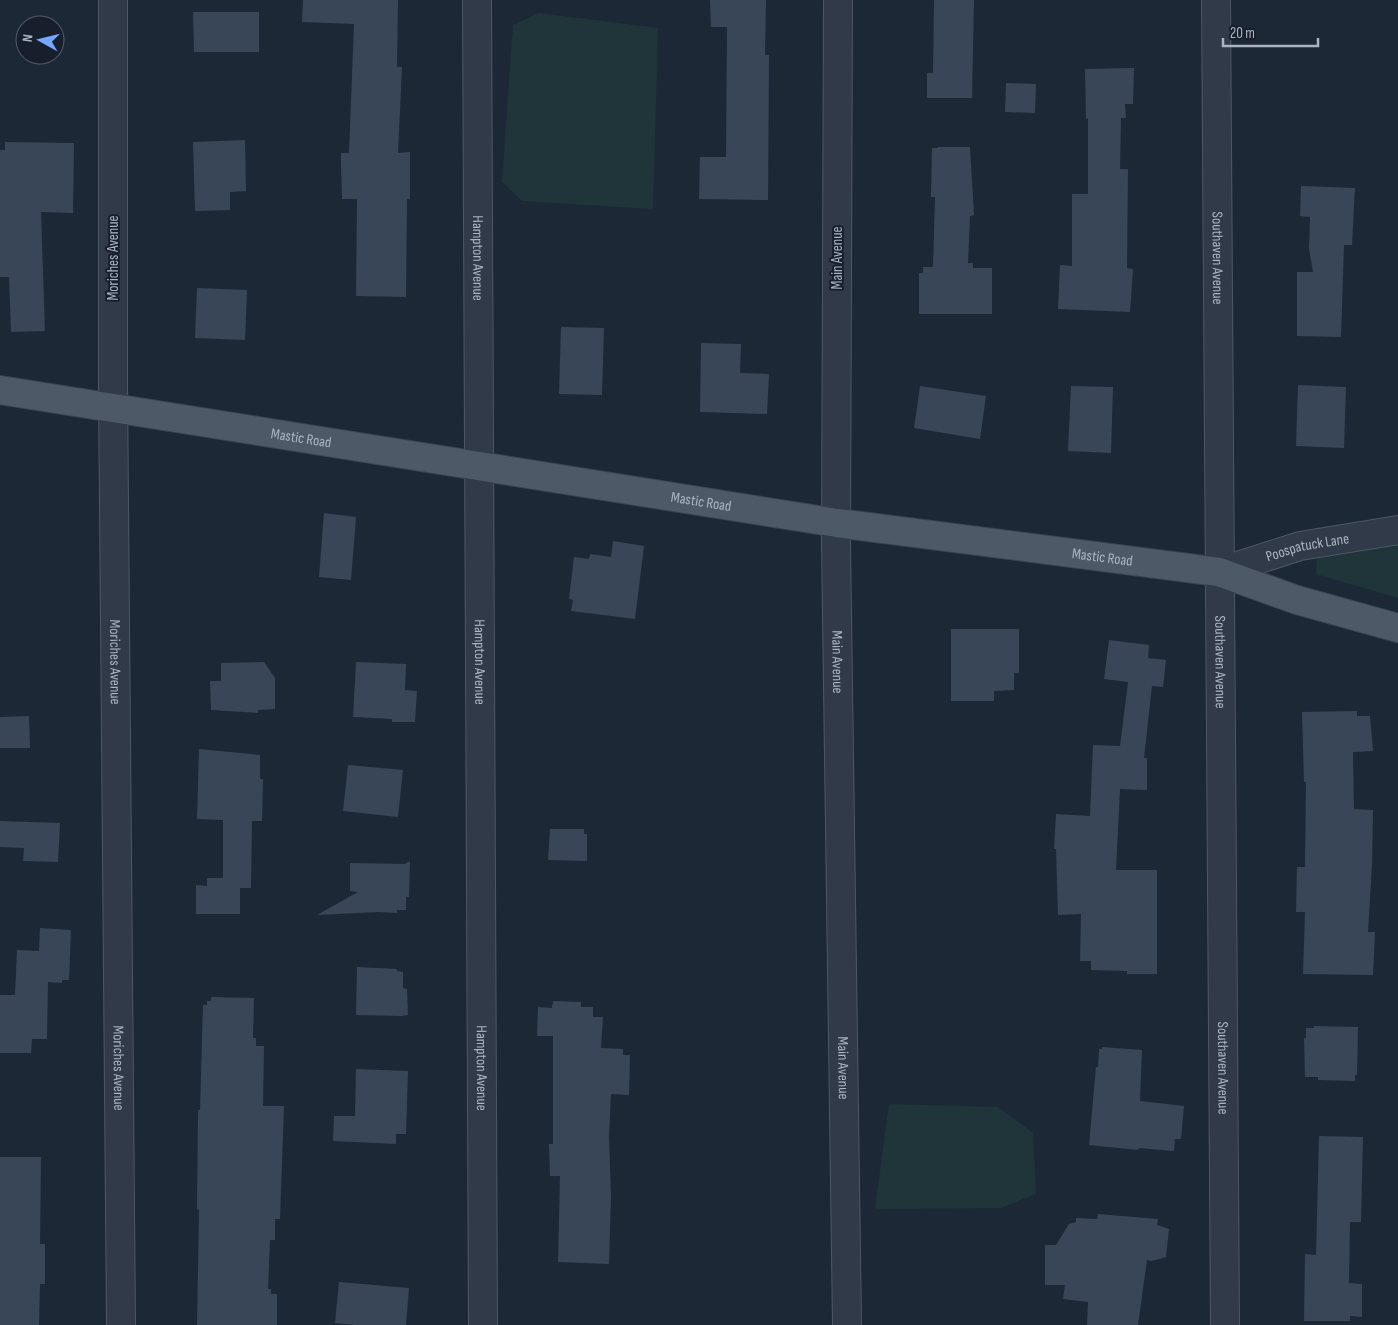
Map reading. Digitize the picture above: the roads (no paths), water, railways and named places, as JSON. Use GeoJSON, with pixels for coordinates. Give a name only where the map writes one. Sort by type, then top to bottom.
{"type":"FeatureCollection","features":[{"type":"Feature","properties":{"kind":"main road","name":"Mastic Road"},"geometry":{"type":"LineString","coordinates":[[0,390],[837,523],[1219,572],[1297,600],[1398,628]]}},
{"type":"Feature","properties":{"kind":"street","name":"Moriches Avenue"},"geometry":{"type":"LineString","coordinates":[[112,0],[121,1325]]}},
{"type":"Feature","properties":{"kind":"street","name":"Hampton Avenue"},"geometry":{"type":"LineString","coordinates":[[477,0],[483,1325]]}},
{"type":"Feature","properties":{"kind":"street","name":"Main Avenue"},"geometry":{"type":"LineString","coordinates":[[838,0],[837,523],[847,1325]]}},
{"type":"Feature","properties":{"kind":"street","name":"Southaven Avenue"},"geometry":{"type":"LineString","coordinates":[[1216,0],[1225,1325]]}},
{"type":"Feature","properties":{"kind":"street","name":"Poospatuck Lane"},"geometry":{"type":"LineString","coordinates":[[1219,572],[1300,546],[1398,530]]}}]}
